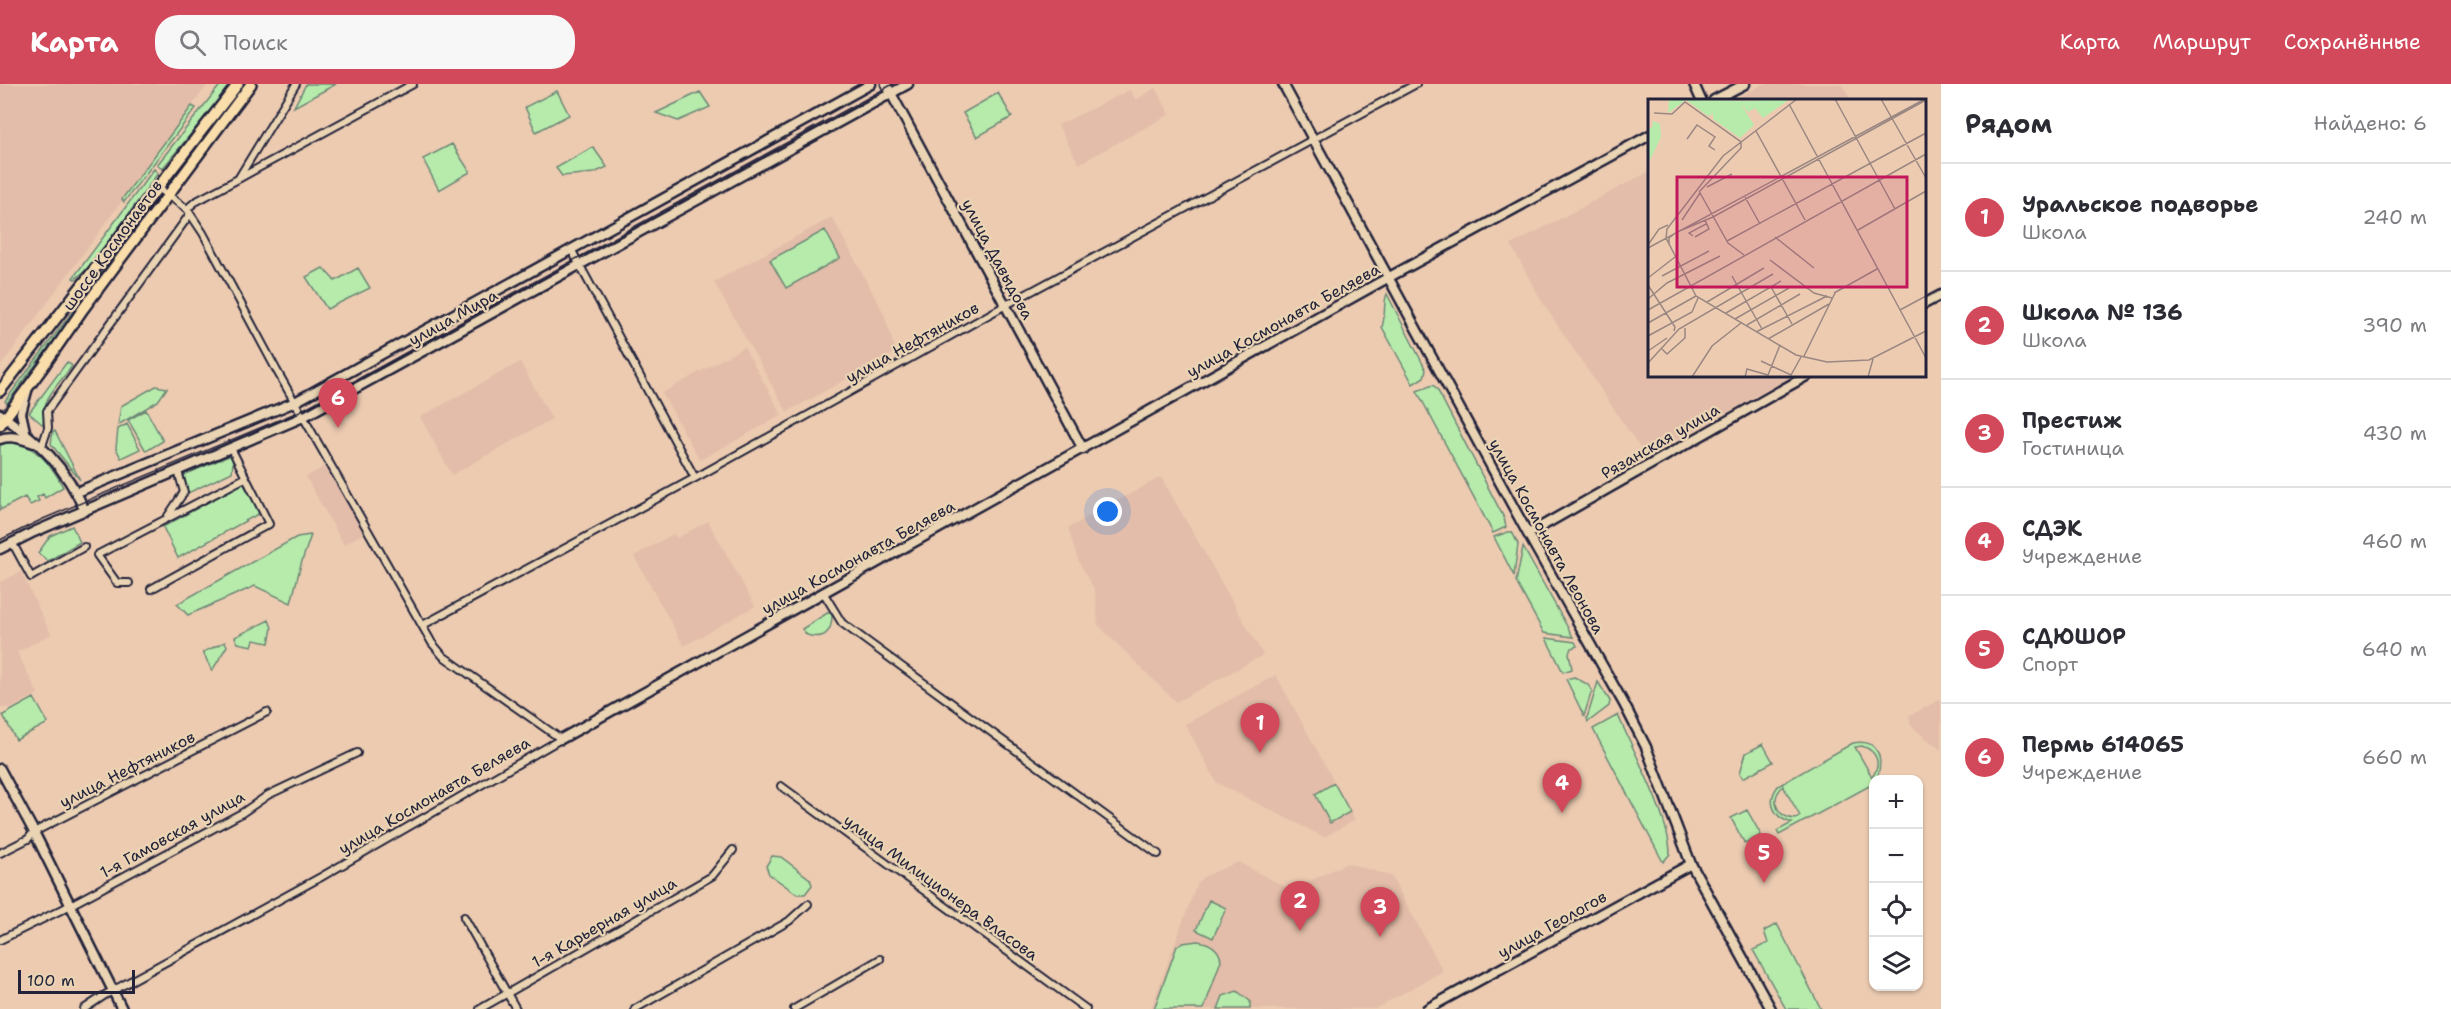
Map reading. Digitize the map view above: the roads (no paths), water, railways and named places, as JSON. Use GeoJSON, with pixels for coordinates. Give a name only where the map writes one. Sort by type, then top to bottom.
{"type":"FeatureCollection","features":[{"type":"Feature","properties":{"kind":"main road","name":"шоссе Космонавтов"},"geometry":{"type":"LineString","coordinates":[[0,391],[238,84]]}},
{"type":"Feature","properties":{"kind":"main road","name":"шоссе Космонавтов"},"geometry":{"type":"LineString","coordinates":[[2,419],[30,385],[82,309],[251,84]]}},
{"type":"Feature","properties":{"kind":"main road","name":"улица Мира"},"geometry":{"type":"LineString","coordinates":[[77,492],[295,402],[871,84]]}},
{"type":"Feature","properties":{"kind":"main road","name":"улица Давыдова"},"geometry":{"type":"LineString","coordinates":[[886,84],[1083,449]]}},
{"type":"Feature","properties":{"kind":"main road","name":"улица Мира"},"geometry":{"type":"LineString","coordinates":[[0,549],[303,417],[908,84]]}},
{"type":"Feature","properties":{"kind":"main road","name":"улица Космонавта Леонова"},"geometry":{"type":"LineString","coordinates":[[1283,84],[1646,747],[1691,864],[1771,1009]]}},
{"type":"Feature","properties":{"kind":"main road"},"geometry":{"type":"LineString","coordinates":[[1694,84],[1701,99]]}},
{"type":"Feature","properties":{"kind":"main road"},"geometry":{"type":"LineString","coordinates":[[1716,99],[1745,84]]}},
{"type":"Feature","properties":{"kind":"main road","name":"улица Космонавта Беляева"},"geometry":{"type":"LineString","coordinates":[[561,739],[1388,278],[1648,136]]}},
{"type":"Feature","properties":{"kind":"main road"},"geometry":{"type":"LineString","coordinates":[[1926,303],[1941,295]]}},
{"type":"Feature","properties":{"kind":"main road","name":"Рязанская улица"},"geometry":{"type":"LineString","coordinates":[[1528,534],[1806,376]]}},
{"type":"Feature","properties":{"kind":"main road"},"geometry":{"type":"LineString","coordinates":[[25,431],[21,408],[30,385]]}},
{"type":"Feature","properties":{"kind":"main road"},"geometry":{"type":"LineString","coordinates":[[2,419],[25,431],[63,470],[77,492],[85,511]]}},
{"type":"Feature","properties":{"kind":"main road"},"geometry":{"type":"LineString","coordinates":[[0,439],[7,437],[21,439],[40,445]]}},
{"type":"Feature","properties":{"kind":"main road"},"geometry":{"type":"LineString","coordinates":[[0,769],[122,1009]]}},
{"type":"Feature","properties":{"kind":"main road","name":"улица Геологов"},"geometry":{"type":"LineString","coordinates":[[1427,1009],[1691,864]]}},
{"type":"Feature","properties":{"kind":"street"},"geometry":{"type":"LineString","coordinates":[[238,179],[296,84]]}},
{"type":"Feature","properties":{"kind":"street"},"geometry":{"type":"LineString","coordinates":[[40,445],[48,428],[47,411],[195,202],[413,84]]}},
{"type":"Feature","properties":{"kind":"street","name":"улица Нефтяников"},"geometry":{"type":"LineString","coordinates":[[423,625],[695,478],[1006,305],[1416,84]]}},
{"type":"Feature","properties":{"kind":"street"},"geometry":{"type":"LineString","coordinates":[[157,186],[188,212],[303,417],[442,656],[561,739]]}},
{"type":"Feature","properties":{"kind":"street"},"geometry":{"type":"LineString","coordinates":[[572,249],[695,478]]}},
{"type":"Feature","properties":{"kind":"street"},"geometry":{"type":"LineString","coordinates":[[151,589],[269,524],[231,448]]}},
{"type":"Feature","properties":{"kind":"street"},"geometry":{"type":"LineString","coordinates":[[166,518],[184,492],[178,471]]}},
{"type":"Feature","properties":{"kind":"street"},"geometry":{"type":"LineString","coordinates":[[129,584],[117,583],[97,555],[244,478]]}},
{"type":"Feature","properties":{"kind":"street"},"geometry":{"type":"LineString","coordinates":[[12,542],[31,577],[84,547]]}},
{"type":"Feature","properties":{"kind":"street"},"geometry":{"type":"LineString","coordinates":[[823,592],[842,623],[1158,854]]}},
{"type":"Feature","properties":{"kind":"street","name":"улица Нефтяников"},"geometry":{"type":"LineString","coordinates":[[0,853],[28,839],[34,832],[267,712]]}},
{"type":"Feature","properties":{"kind":"street","name":"улица Космонавта Беляева"},"geometry":{"type":"LineString","coordinates":[[84,1009],[328,873],[561,739]]}},
{"type":"Feature","properties":{"kind":"street","name":"1-я Гамовская улица"},"geometry":{"type":"LineString","coordinates":[[0,940],[242,813],[268,795],[357,753]]}},
{"type":"Feature","properties":{"kind":"street","name":"улица Милиционера Власова"},"geometry":{"type":"LineString","coordinates":[[781,786],[1086,1009]]}},
{"type":"Feature","properties":{"kind":"street","name":"1-я Карьерная улица"},"geometry":{"type":"LineString","coordinates":[[480,1009],[712,876],[733,850]]}},
{"type":"Feature","properties":{"kind":"street"},"geometry":{"type":"LineString","coordinates":[[635,1009],[789,921],[808,904]]}},
{"type":"Feature","properties":{"kind":"street"},"geometry":{"type":"LineString","coordinates":[[464,917],[516,1009]]}},
{"type":"Feature","properties":{"kind":"street"},"geometry":{"type":"LineString","coordinates":[[794,1009],[880,959]]}},
{"type":"Feature","properties":{"kind":"tram line"},"geometry":{"type":"LineString","coordinates":[[0,540],[43,519],[300,411],[893,84]]}},
{"type":"Feature","properties":{"kind":"place","name":"Пермь 614065"},"geometry":{"type":"Point","coordinates":[338,428]}},
{"type":"Feature","properties":{"kind":"place","name":"Уральское подворье"},"geometry":{"type":"Point","coordinates":[1260,753]}},
{"type":"Feature","properties":{"kind":"place","name":"СДЭК"},"geometry":{"type":"Point","coordinates":[1562,813]}},
{"type":"Feature","properties":{"kind":"place","name":"СДЮШОР"},"geometry":{"type":"Point","coordinates":[1764,883]}},
{"type":"Feature","properties":{"kind":"place","name":"Школа № 136"},"geometry":{"type":"Point","coordinates":[1300,931]}},
{"type":"Feature","properties":{"kind":"place","name":"Престиж"},"geometry":{"type":"Point","coordinates":[1380,937]}}]}
